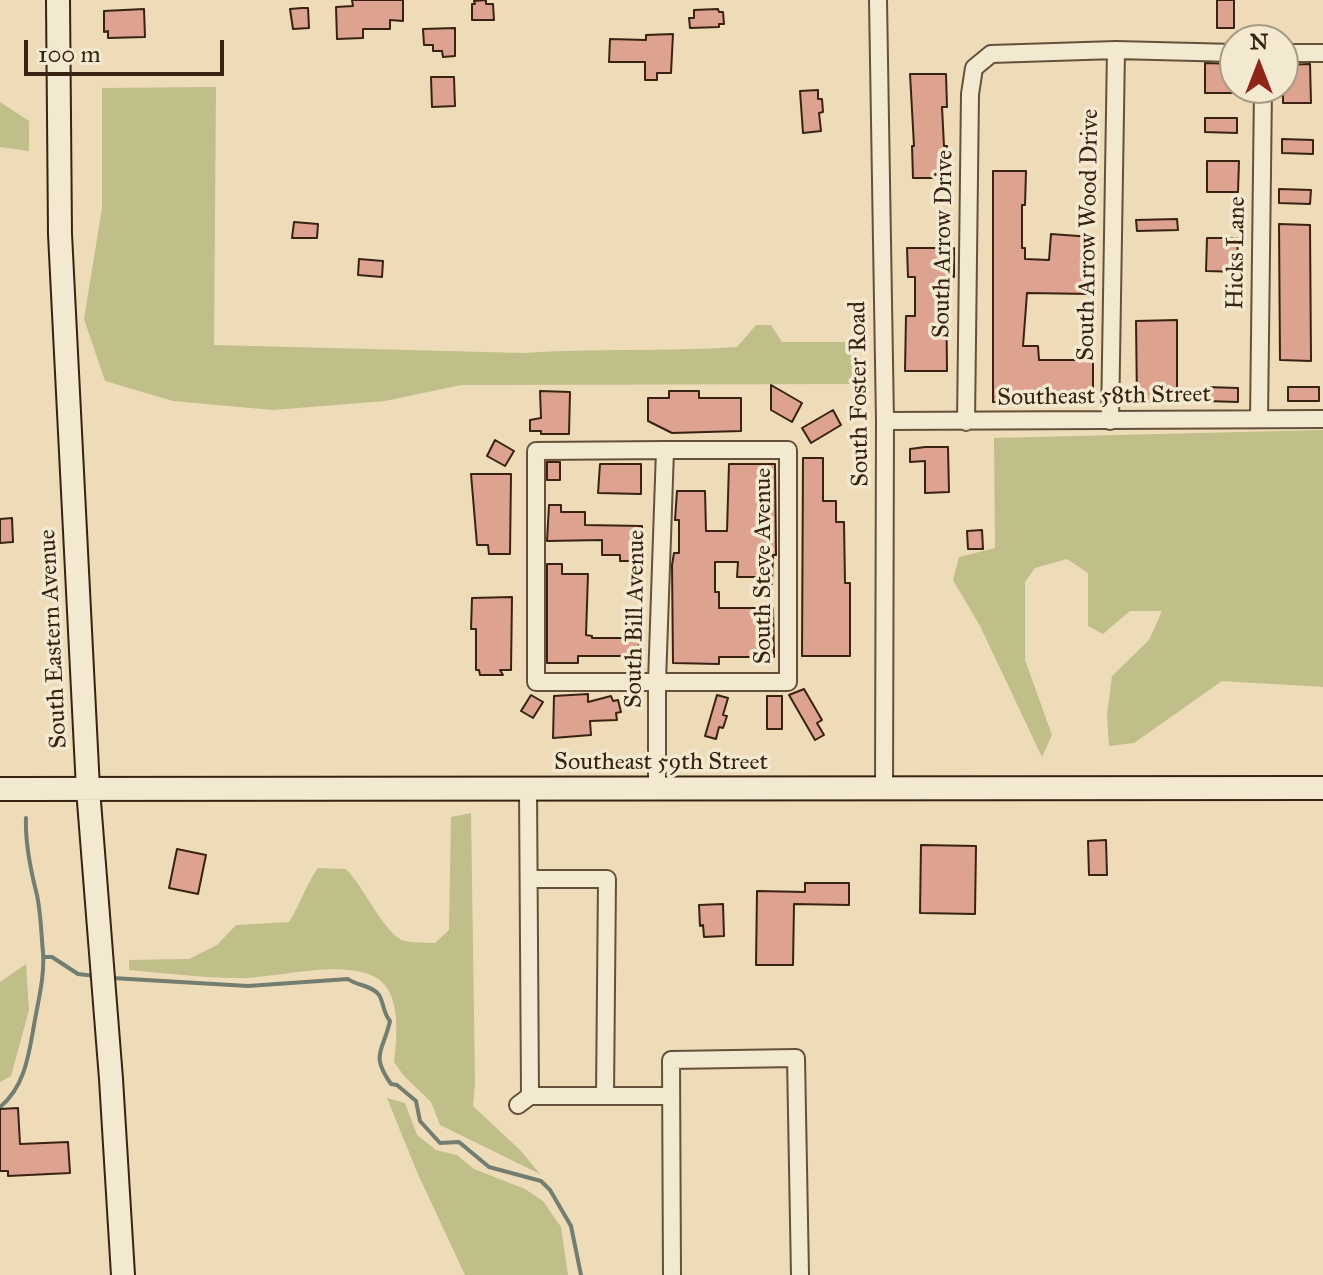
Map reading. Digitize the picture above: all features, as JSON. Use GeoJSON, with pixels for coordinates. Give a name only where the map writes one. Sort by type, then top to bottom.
{"type":"FeatureCollection","features":[{"type":"Feature","properties":{"kind":"main road","name":"South Eastern Avenue"},"geometry":{"type":"LineString","coordinates":[[58,0],[60,234],[88,789],[123,1275]]}},
{"type":"Feature","properties":{"kind":"main road","name":"Southeast 59th Street"},"geometry":{"type":"LineString","coordinates":[[0,789],[1323,788]]}},
{"type":"Feature","properties":{"kind":"street","name":"South Foster Road"},"geometry":{"type":"LineString","coordinates":[[878,0],[885,421],[884,788]]}},
{"type":"Feature","properties":{"kind":"street"},"geometry":{"type":"LineString","coordinates":[[1116,50],[1219,53]]}},
{"type":"Feature","properties":{"kind":"street","name":"South Arrow Drive"},"geometry":{"type":"LineString","coordinates":[[966,422],[970,94],[974,68],[991,54],[1116,50]]}},
{"type":"Feature","properties":{"kind":"street","name":"South Arrow Wood Drive"},"geometry":{"type":"LineString","coordinates":[[1110,421],[1116,50]]}},
{"type":"Feature","properties":{"kind":"street"},"geometry":{"type":"LineString","coordinates":[[1299,53],[1323,53]]}},
{"type":"Feature","properties":{"kind":"street","name":"Hicks Lane"},"geometry":{"type":"LineString","coordinates":[[1259,419],[1263,104]]}},
{"type":"Feature","properties":{"kind":"street","name":"Southeast 58th Street"},"geometry":{"type":"LineString","coordinates":[[885,421],[1323,419]]}},
{"type":"Feature","properties":{"kind":"street"},"geometry":{"type":"LineString","coordinates":[[657,682],[536,682],[536,451],[665,450]]}},
{"type":"Feature","properties":{"kind":"street","name":"South Steve Avenue"},"geometry":{"type":"LineString","coordinates":[[657,682],[788,682],[788,450],[665,450]]}},
{"type":"Feature","properties":{"kind":"street","name":"South Bill Avenue"},"geometry":{"type":"LineString","coordinates":[[657,789],[657,682],[665,450]]}},
{"type":"Feature","properties":{"kind":"street"},"geometry":{"type":"LineString","coordinates":[[528,789],[530,879],[524,1100],[671,1096]]}},
{"type":"Feature","properties":{"kind":"street"},"geometry":{"type":"LineString","coordinates":[[530,879],[607,879],[605,1096]]}},
{"type":"Feature","properties":{"kind":"street"},"geometry":{"type":"LineString","coordinates":[[672,1275],[671,1060],[796,1058],[800,1275]]}},
{"type":"Feature","properties":{"kind":"shaded area"},"geometry":{"type":"Polygon","coordinates":[[[216,87],[214,345],[523,353],[710,348],[737,347],[756,325],[771,325],[782,342],[850,342],[854,384],[461,385],[385,401],[273,410],[173,401],[105,381],[84,319],[102,208],[102,88],[216,87]]]}},
{"type":"Feature","properties":{"kind":"shaded area"},"geometry":{"type":"Polygon","coordinates":[[[0,102],[29,121],[29,151],[0,147],[0,102]]]}},
{"type":"Feature","properties":{"kind":"shaded area"},"geometry":{"type":"Polygon","coordinates":[[[1323,430],[1323,687],[1222,681],[1134,743],[1109,746],[1107,715],[1112,676],[1149,640],[1162,611],[1130,611],[1103,634],[1088,626],[1088,573],[1067,559],[1035,568],[1025,582],[1025,660],[1052,735],[1042,757],[980,626],[953,580],[959,557],[995,548],[994,438],[1323,430]]]}},
{"type":"Feature","properties":{"kind":"shaded area"},"geometry":{"type":"Polygon","coordinates":[[[471,813],[473,1106],[520,1150],[540,1174],[440,1125],[431,1102],[394,1062],[394,1003],[384,984],[375,977],[362,972],[329,969],[246,978],[129,970],[129,960],[189,959],[217,945],[236,925],[289,922],[318,868],[346,869],[380,918],[402,940],[435,943],[449,930],[451,817],[471,813]]]}},
{"type":"Feature","properties":{"kind":"shaded area"},"geometry":{"type":"Polygon","coordinates":[[[26,964],[29,1010],[11,1076],[0,1082],[0,982],[26,964]]]}},
{"type":"Feature","properties":{"kind":"shaded area"},"geometry":{"type":"Polygon","coordinates":[[[387,1098],[405,1103],[417,1135],[436,1150],[457,1155],[474,1169],[525,1189],[543,1201],[561,1227],[568,1275],[465,1275],[387,1098]]]}},
{"type":"Feature","properties":{"kind":"building"},"geometry":{"type":"Polygon","coordinates":[[[352,0],[403,0],[403,21],[390,20],[390,29],[363,29],[363,38],[337,39],[336,7],[353,6],[352,0]]]}},
{"type":"Feature","properties":{"kind":"building"},"geometry":{"type":"Polygon","coordinates":[[[486,0],[486,4],[493,4],[494,20],[472,20],[474,1],[486,0]]]}},
{"type":"Feature","properties":{"kind":"building"},"geometry":{"type":"Polygon","coordinates":[[[1217,0],[1234,0],[1234,24],[1219,24],[1217,28],[1217,0]]]}},
{"type":"Feature","properties":{"kind":"building"},"geometry":{"type":"Polygon","coordinates":[[[308,8],[309,28],[293,29],[290,9],[308,8]]]}},
{"type":"Feature","properties":{"kind":"building"},"geometry":{"type":"Polygon","coordinates":[[[144,9],[145,37],[108,38],[108,31],[104,32],[104,11],[144,9]]]}},
{"type":"Feature","properties":{"kind":"building"},"geometry":{"type":"Polygon","coordinates":[[[718,9],[723,12],[724,24],[690,28],[689,18],[694,18],[694,10],[718,9]]]}},
{"type":"Feature","properties":{"kind":"building"},"geometry":{"type":"Polygon","coordinates":[[[455,28],[455,56],[443,57],[442,51],[433,51],[433,45],[424,45],[423,29],[455,28]]]}},
{"type":"Feature","properties":{"kind":"building"},"geometry":{"type":"Polygon","coordinates":[[[673,34],[671,73],[657,73],[657,80],[645,80],[645,62],[609,62],[610,39],[646,40],[646,35],[673,34]]]}},
{"type":"Feature","properties":{"kind":"building"},"geometry":{"type":"Polygon","coordinates":[[[1205,63],[1219,63],[1219,93],[1205,93],[1205,63]]]}},
{"type":"Feature","properties":{"kind":"building"},"geometry":{"type":"Polygon","coordinates":[[[1299,64],[1310,64],[1311,103],[1299,103],[1299,64]]]}},
{"type":"Feature","properties":{"kind":"building"},"geometry":{"type":"Polygon","coordinates":[[[910,74],[946,74],[947,107],[942,107],[948,178],[913,178],[910,74]]]}},
{"type":"Feature","properties":{"kind":"building"},"geometry":{"type":"Polygon","coordinates":[[[431,77],[454,77],[455,106],[432,107],[431,77]]]}},
{"type":"Feature","properties":{"kind":"building"},"geometry":{"type":"Polygon","coordinates":[[[818,90],[823,112],[819,113],[821,131],[803,133],[800,91],[818,90]]]}},
{"type":"Feature","properties":{"kind":"building"},"geometry":{"type":"Polygon","coordinates":[[[1205,118],[1237,118],[1237,133],[1205,132],[1205,118]]]}},
{"type":"Feature","properties":{"kind":"building"},"geometry":{"type":"Polygon","coordinates":[[[1282,139],[1313,140],[1313,154],[1282,153],[1282,139]]]}},
{"type":"Feature","properties":{"kind":"building"},"geometry":{"type":"Polygon","coordinates":[[[1207,161],[1239,161],[1238,192],[1207,192],[1207,161]]]}},
{"type":"Feature","properties":{"kind":"building"},"geometry":{"type":"Polygon","coordinates":[[[993,171],[1026,171],[1025,205],[1022,205],[1025,259],[1049,260],[1051,234],[1092,237],[1091,294],[1027,293],[1023,346],[1038,346],[1039,360],[1093,360],[1093,394],[1036,394],[1036,402],[993,402],[993,171]]]}},
{"type":"Feature","properties":{"kind":"building"},"geometry":{"type":"Polygon","coordinates":[[[1279,189],[1311,190],[1310,204],[1279,203],[1279,189]]]}},
{"type":"Feature","properties":{"kind":"building"},"geometry":{"type":"Polygon","coordinates":[[[1177,219],[1178,230],[1137,231],[1136,220],[1177,219]]]}},
{"type":"Feature","properties":{"kind":"building"},"geometry":{"type":"Polygon","coordinates":[[[294,222],[318,224],[317,238],[292,238],[294,222]]]}},
{"type":"Feature","properties":{"kind":"building"},"geometry":{"type":"Polygon","coordinates":[[[1279,224],[1310,225],[1311,361],[1280,360],[1279,224]]]}},
{"type":"Feature","properties":{"kind":"building"},"geometry":{"type":"Polygon","coordinates":[[[1207,238],[1237,238],[1242,272],[1206,271],[1207,238]]]}},
{"type":"Feature","properties":{"kind":"building"},"geometry":{"type":"Polygon","coordinates":[[[907,248],[954,248],[954,277],[946,277],[947,371],[905,371],[906,316],[915,316],[915,277],[908,277],[907,248]]]}},
{"type":"Feature","properties":{"kind":"building"},"geometry":{"type":"Polygon","coordinates":[[[359,259],[383,261],[382,277],[358,275],[359,259]]]}},
{"type":"Feature","properties":{"kind":"building"},"geometry":{"type":"Polygon","coordinates":[[[1177,320],[1177,401],[1137,402],[1136,321],[1177,320]]]}},
{"type":"Feature","properties":{"kind":"building"},"geometry":{"type":"Polygon","coordinates":[[[771,385],[802,403],[792,422],[771,410],[771,385]]]}},
{"type":"Feature","properties":{"kind":"building"},"geometry":{"type":"Polygon","coordinates":[[[1206,387],[1238,388],[1238,402],[1206,401],[1206,387]]]}},
{"type":"Feature","properties":{"kind":"building"},"geometry":{"type":"Polygon","coordinates":[[[1288,387],[1319,387],[1319,401],[1288,401],[1288,387]]]}},
{"type":"Feature","properties":{"kind":"building"},"geometry":{"type":"Polygon","coordinates":[[[540,391],[570,392],[569,434],[530,431],[530,420],[541,418],[540,391]]]}},
{"type":"Feature","properties":{"kind":"building"},"geometry":{"type":"Polygon","coordinates":[[[669,391],[699,391],[699,398],[741,398],[741,431],[672,433],[648,421],[648,398],[669,398],[669,391]]]}},
{"type":"Feature","properties":{"kind":"building"},"geometry":{"type":"Polygon","coordinates":[[[833,410],[841,425],[811,443],[802,428],[833,410]]]}},
{"type":"Feature","properties":{"kind":"building"},"geometry":{"type":"Polygon","coordinates":[[[495,440],[514,451],[505,466],[487,456],[495,440]]]}},
{"type":"Feature","properties":{"kind":"building"},"geometry":{"type":"Polygon","coordinates":[[[948,447],[949,492],[925,493],[925,461],[910,462],[910,449],[948,447]]]}},
{"type":"Feature","properties":{"kind":"building"},"geometry":{"type":"Polygon","coordinates":[[[803,458],[823,458],[823,501],[836,501],[836,522],[844,522],[845,583],[850,583],[850,656],[802,656],[803,458]]]}},
{"type":"Feature","properties":{"kind":"building"},"geometry":{"type":"Polygon","coordinates":[[[547,462],[560,462],[560,480],[547,480],[547,462]]]}},
{"type":"Feature","properties":{"kind":"building"},"geometry":{"type":"Polygon","coordinates":[[[600,464],[641,464],[641,494],[598,493],[600,464]]]}},
{"type":"Feature","properties":{"kind":"building"},"geometry":{"type":"Polygon","coordinates":[[[729,464],[775,464],[776,555],[773,555],[772,584],[759,584],[759,577],[737,577],[738,562],[715,562],[715,592],[719,592],[719,608],[773,608],[774,657],[719,657],[719,664],[673,663],[672,565],[674,553],[679,553],[679,520],[675,520],[677,491],[705,491],[706,531],[727,531],[729,464]]]}},
{"type":"Feature","properties":{"kind":"building"},"geometry":{"type":"Polygon","coordinates":[[[471,474],[511,474],[510,554],[489,554],[488,545],[477,545],[471,474]]]}},
{"type":"Feature","properties":{"kind":"building"},"geometry":{"type":"Polygon","coordinates":[[[549,505],[561,505],[561,512],[585,512],[585,525],[642,526],[642,555],[639,555],[639,561],[620,561],[620,555],[602,555],[602,540],[547,541],[549,505]]]}},
{"type":"Feature","properties":{"kind":"building"},"geometry":{"type":"Polygon","coordinates":[[[12,518],[13,542],[0,543],[0,519],[12,518]]]}},
{"type":"Feature","properties":{"kind":"building"},"geometry":{"type":"Polygon","coordinates":[[[982,530],[983,549],[968,549],[967,531],[982,530]]]}},
{"type":"Feature","properties":{"kind":"building"},"geometry":{"type":"Polygon","coordinates":[[[547,564],[562,564],[562,574],[588,574],[586,635],[592,638],[639,638],[639,656],[578,656],[578,663],[547,663],[547,564]]]}},
{"type":"Feature","properties":{"kind":"building"},"geometry":{"type":"Polygon","coordinates":[[[512,597],[511,670],[500,670],[503,675],[480,675],[476,670],[476,629],[471,629],[472,598],[512,597]]]}},
{"type":"Feature","properties":{"kind":"building"},"geometry":{"type":"Polygon","coordinates":[[[804,689],[822,720],[817,723],[824,735],[815,740],[789,695],[804,689]]]}},
{"type":"Feature","properties":{"kind":"building"},"geometry":{"type":"Polygon","coordinates":[[[588,694],[588,702],[611,696],[613,701],[618,700],[621,712],[616,713],[617,720],[590,721],[591,735],[553,738],[554,696],[588,694]]]}},
{"type":"Feature","properties":{"kind":"building"},"geometry":{"type":"Polygon","coordinates":[[[531,695],[543,702],[533,718],[521,711],[531,695]]]}},
{"type":"Feature","properties":{"kind":"building"},"geometry":{"type":"Polygon","coordinates":[[[717,695],[728,698],[723,715],[727,716],[723,728],[719,727],[716,739],[705,736],[717,695]]]}},
{"type":"Feature","properties":{"kind":"building"},"geometry":{"type":"Polygon","coordinates":[[[767,696],[782,696],[782,729],[767,729],[767,696]]]}},
{"type":"Feature","properties":{"kind":"building"},"geometry":{"type":"Polygon","coordinates":[[[1106,840],[1107,875],[1089,875],[1088,841],[1106,840]]]}},
{"type":"Feature","properties":{"kind":"building"},"geometry":{"type":"Polygon","coordinates":[[[921,845],[976,846],[975,914],[920,913],[921,845]]]}},
{"type":"Feature","properties":{"kind":"building"},"geometry":{"type":"Polygon","coordinates":[[[177,849],[206,855],[198,894],[169,888],[177,849]]]}},
{"type":"Feature","properties":{"kind":"building"},"geometry":{"type":"Polygon","coordinates":[[[805,883],[849,883],[849,905],[794,904],[793,965],[756,965],[757,891],[805,892],[805,883]]]}},
{"type":"Feature","properties":{"kind":"building"},"geometry":{"type":"Polygon","coordinates":[[[723,904],[724,936],[704,937],[699,905],[723,904]]]}},
{"type":"Feature","properties":{"kind":"building"},"geometry":{"type":"Polygon","coordinates":[[[18,1108],[20,1144],[68,1142],[70,1173],[8,1176],[8,1171],[0,1171],[0,1109],[18,1108]]]}},
{"type":"Feature","properties":{"kind":"waterway"},"geometry":{"type":"LineString","coordinates":[[0,1107],[14,1091],[26,1063],[43,972],[40,914],[28,855],[26,818]]}},
{"type":"Feature","properties":{"kind":"waterway"},"geometry":{"type":"LineString","coordinates":[[43,957],[52,957],[78,974],[95,976]]}},
{"type":"Feature","properties":{"kind":"waterway"},"geometry":{"type":"LineString","coordinates":[[112,978],[248,986],[348,979],[372,989],[379,995],[390,1021],[380,1059],[391,1084],[397,1085],[416,1101],[420,1121],[440,1143],[459,1142],[489,1167],[541,1181],[550,1190],[571,1226],[581,1275]]}}]}
